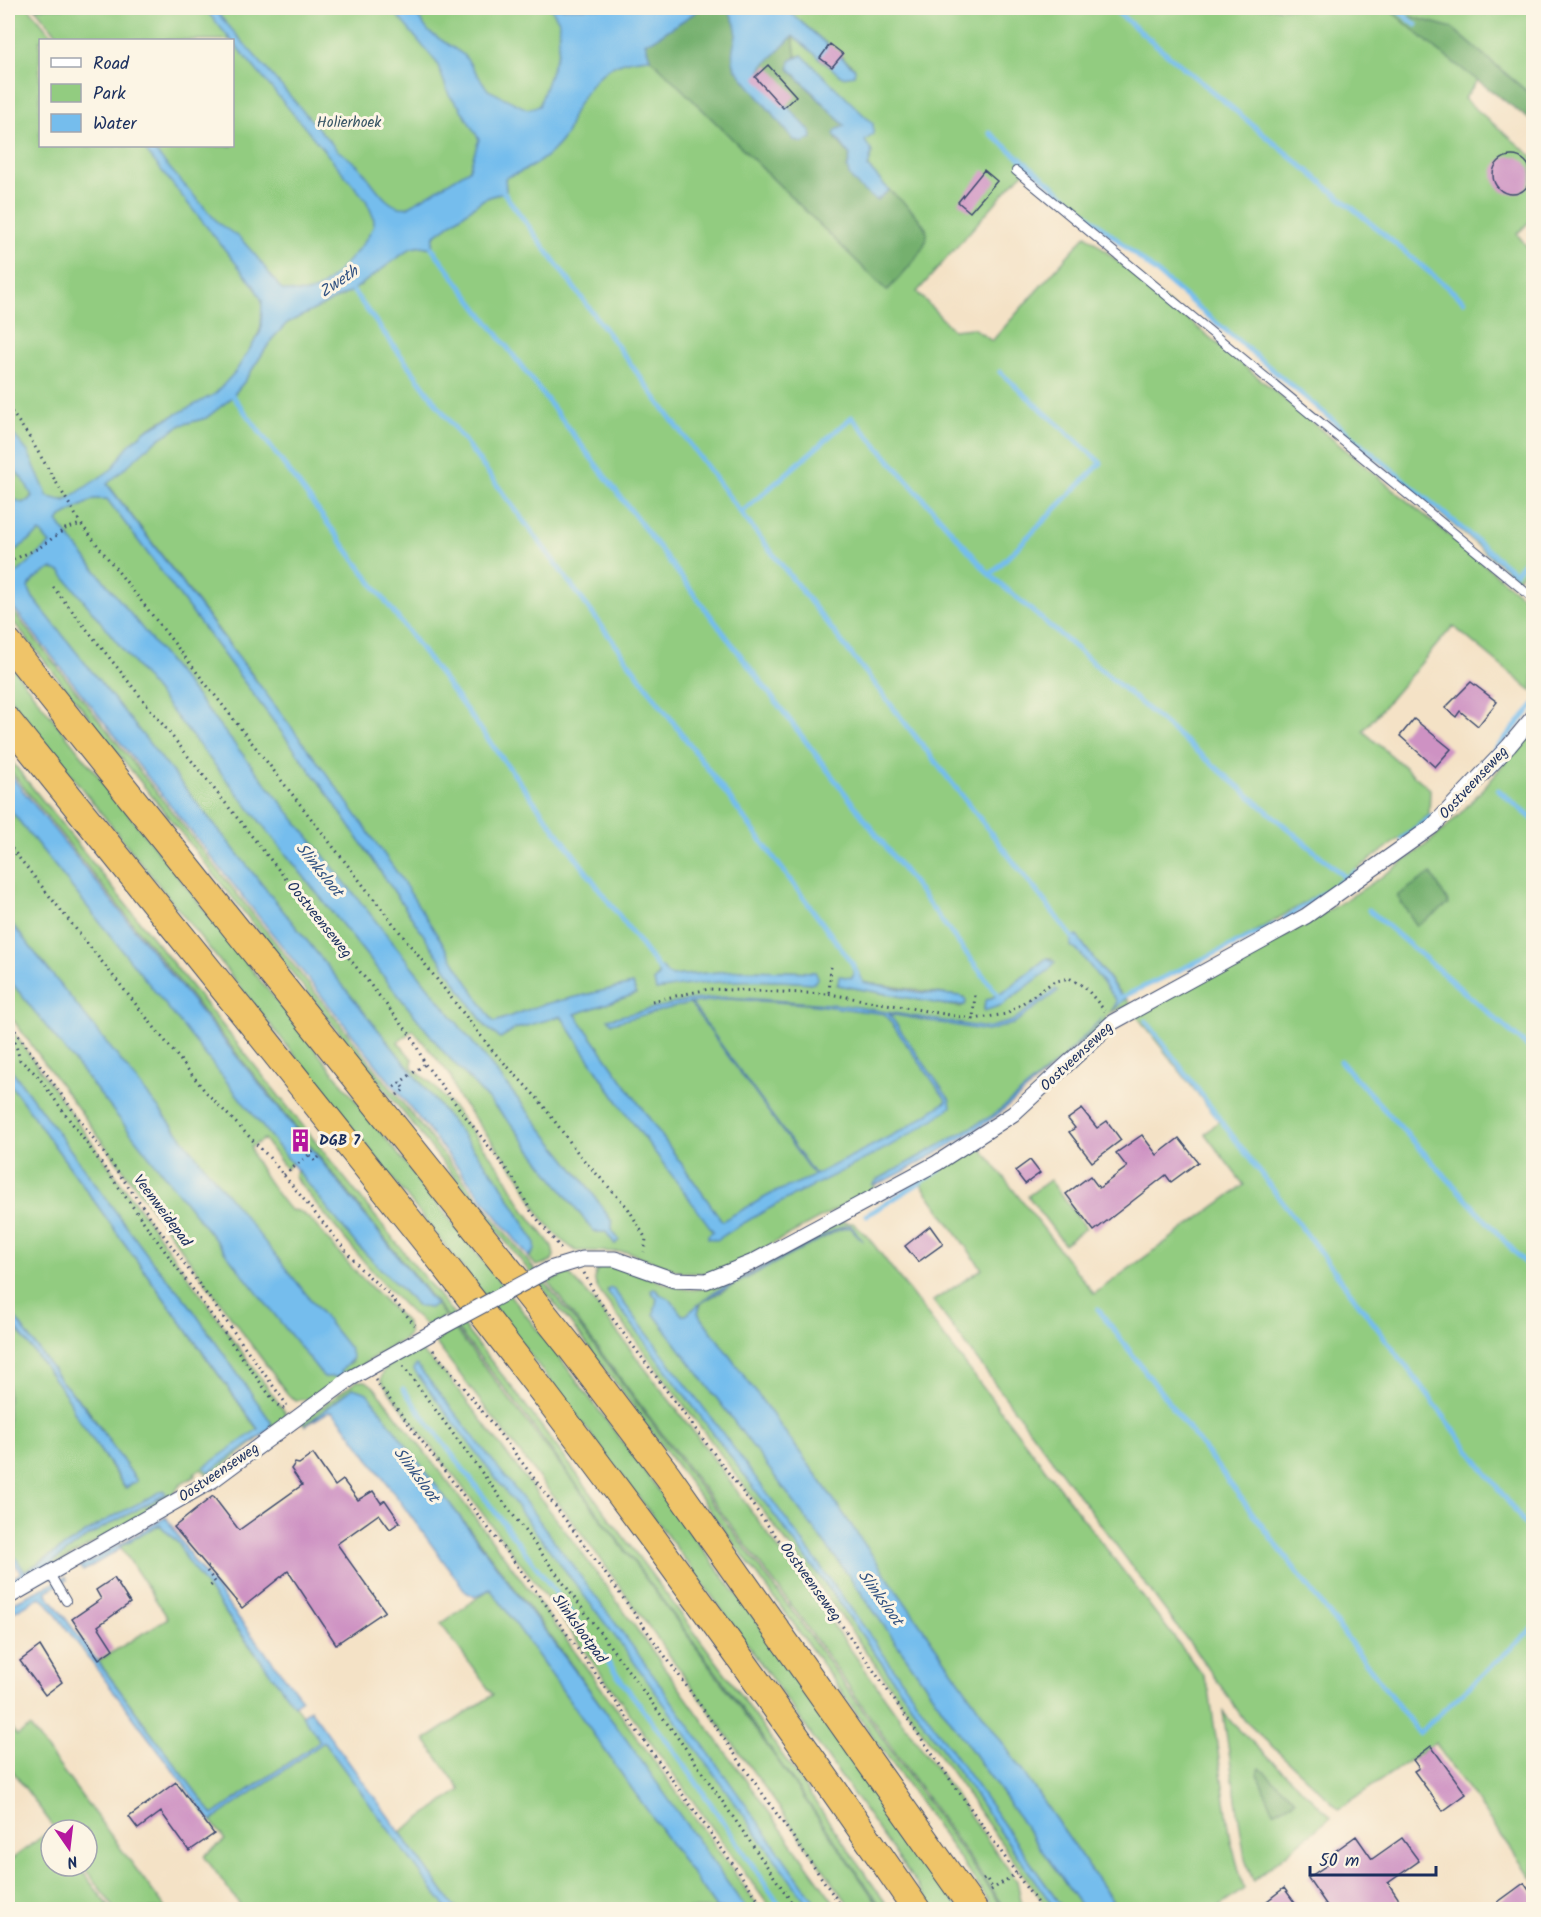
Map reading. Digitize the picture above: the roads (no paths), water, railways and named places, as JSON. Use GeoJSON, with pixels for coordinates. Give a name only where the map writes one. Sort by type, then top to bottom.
{"type":"FeatureCollection","features":[{"type":"Feature","properties":{"kind":"highway"},"geometry":{"type":"LineString","coordinates":[[8,643],[578,1357],[986,1896]]}},
{"type":"Feature","properties":{"kind":"highway"},"geometry":{"type":"LineString","coordinates":[[8,721],[433,1250],[525,1370],[734,1650],[917,1910]]}},
{"type":"Feature","properties":{"kind":"street","name":"Oostveenseweg"},"geometry":{"type":"LineString","coordinates":[[8,1597],[54,1580],[213,1480],[296,1417],[366,1369],[550,1269],[572,1262],[615,1259],[674,1280],[694,1282],[721,1276],[751,1263],[986,1134],[1048,1084],[1113,1022],[1306,916],[1433,826],[1509,746],[1533,716]]}},
{"type":"Feature","properties":{"kind":"lane"},"geometry":{"type":"LineString","coordinates":[[1016,171],[1533,599]]}},
{"type":"Feature","properties":{"kind":"lane"},"geometry":{"type":"LineString","coordinates":[[54,1580],[66,1601]]}},
{"type":"Feature","properties":{"kind":"water"},"geometry":{"type":"Polygon","coordinates":[[[204,8],[213,8],[337,150],[362,169],[385,199],[400,207],[408,207],[469,170],[479,139],[459,106],[449,95],[437,63],[391,8],[411,8],[429,32],[464,55],[488,90],[527,109],[539,106],[558,51],[560,23],[551,8],[702,8],[653,40],[645,42],[650,58],[636,59],[613,66],[596,79],[575,110],[562,140],[550,154],[522,171],[505,178],[506,191],[484,199],[434,236],[432,248],[422,246],[411,248],[352,291],[287,323],[272,339],[244,382],[229,400],[206,418],[181,425],[154,442],[107,484],[329,777],[398,874],[492,1020],[495,1022],[541,1005],[633,984],[636,994],[575,1014],[722,1221],[773,1193],[812,1177],[813,1174],[690,1003],[612,1023],[608,1019],[690,1000],[728,997],[843,1005],[987,1028],[1012,1021],[1056,989],[1058,991],[1013,1024],[987,1031],[889,1014],[950,1100],[951,1107],[895,1143],[745,1222],[717,1240],[708,1238],[713,1231],[620,1105],[561,1016],[515,1029],[500,1038],[486,1027],[328,794],[107,499],[94,499],[61,517],[58,522],[588,1187],[612,1222],[612,1231],[619,1240],[615,1244],[606,1232],[594,1232],[512,1125],[443,1051],[61,572],[52,568],[34,579],[28,587],[33,598],[499,1181],[535,1242],[535,1250],[529,1257],[8,601],[8,573],[17,573],[50,544],[40,532],[8,556],[8,496],[22,503],[30,500],[32,496],[25,482],[8,462],[8,428],[28,452],[48,497],[65,501],[112,469],[127,447],[146,430],[215,394],[236,371],[261,331],[262,301],[254,286],[143,147],[151,147],[219,224],[240,238],[282,290],[303,293],[321,287],[349,260],[367,238],[374,222],[366,200],[234,44],[234,39],[230,39],[204,8]],[[728,999],[691,1003],[815,1175],[906,1128],[947,1101],[885,1014],[808,1004],[728,999]]]}},
{"type":"Feature","properties":{"kind":"water"},"geometry":{"type":"Polygon","coordinates":[[[726,8],[785,8],[855,69],[854,75],[842,77],[793,36],[763,66],[759,76],[811,132],[812,138],[802,143],[794,140],[735,68],[733,51],[736,27],[726,8]]]}},
{"type":"Feature","properties":{"kind":"water"},"geometry":{"type":"Polygon","coordinates":[[[802,55],[873,124],[873,134],[865,141],[872,152],[868,167],[889,190],[877,200],[860,187],[849,174],[850,155],[834,134],[836,130],[845,126],[789,68],[790,61],[802,55]]]}},
{"type":"Feature","properties":{"kind":"water"},"geometry":{"type":"Polygon","coordinates":[[[8,772],[436,1305],[429,1308],[418,1306],[356,1244],[8,807],[8,772]]]}},
{"type":"Feature","properties":{"kind":"water"},"geometry":{"type":"Polygon","coordinates":[[[8,919],[349,1348],[353,1358],[341,1371],[342,1374],[337,1377],[324,1377],[8,978],[8,919]]]}},
{"type":"Feature","properties":{"kind":"water"},"geometry":{"type":"Polygon","coordinates":[[[1077,936],[1121,996],[1125,995],[1126,998],[1112,1011],[1117,1001],[1080,953],[1071,946],[1072,939],[1077,936]]]}},
{"type":"Feature","properties":{"kind":"water"},"geometry":{"type":"Polygon","coordinates":[[[1047,958],[1055,962],[1049,970],[1002,1005],[984,1011],[985,1001],[1005,991],[1047,958]]]}},
{"type":"Feature","properties":{"kind":"water"},"geometry":{"type":"Polygon","coordinates":[[[662,967],[667,974],[672,976],[743,970],[815,972],[818,977],[814,983],[734,981],[656,990],[654,981],[659,976],[657,969],[662,967]]]}},
{"type":"Feature","properties":{"kind":"water"},"geometry":{"type":"Polygon","coordinates":[[[856,967],[863,982],[917,992],[961,996],[966,1000],[965,1005],[946,1005],[838,985],[839,976],[852,978],[856,967]]]}},
{"type":"Feature","properties":{"kind":"water"},"geometry":{"type":"Polygon","coordinates":[[[1102,1018],[1097,1026],[1068,1053],[1102,1018]]]}},
{"type":"Feature","properties":{"kind":"water"},"geometry":{"type":"Polygon","coordinates":[[[1060,1061],[992,1119],[912,1167],[872,1185],[877,1180],[992,1116],[1060,1061]]]}},
{"type":"Feature","properties":{"kind":"water"},"geometry":{"type":"Polygon","coordinates":[[[8,1065],[151,1260],[188,1303],[271,1422],[269,1430],[209,1472],[204,1467],[258,1429],[8,1081],[8,1065]]]}},
{"type":"Feature","properties":{"kind":"water","name":"Slinksloot"},"geometry":{"type":"Polygon","coordinates":[[[850,1225],[863,1241],[850,1227],[838,1230],[715,1294],[700,1304],[698,1313],[817,1476],[1118,1909],[1083,1909],[852,1580],[654,1314],[657,1299],[651,1291],[654,1288],[661,1295],[670,1299],[682,1315],[686,1315],[714,1292],[837,1229],[850,1225]]]}},
{"type":"Feature","properties":{"kind":"water"},"geometry":{"type":"Polygon","coordinates":[[[609,1288],[613,1289],[786,1519],[1063,1909],[1055,1909],[833,1594],[608,1292],[609,1288]]]}},
{"type":"Feature","properties":{"kind":"water"},"geometry":{"type":"Polygon","coordinates":[[[8,1308],[61,1381],[85,1407],[137,1481],[126,1488],[74,1412],[69,1399],[8,1317],[8,1308]]]}},
{"type":"Feature","properties":{"kind":"water"},"geometry":{"type":"Polygon","coordinates":[[[417,1365],[526,1503],[636,1651],[820,1909],[811,1909],[629,1655],[414,1370],[417,1365]]]}},
{"type":"Feature","properties":{"kind":"water","name":"Slinksloot"},"geometry":{"type":"Polygon","coordinates":[[[353,1388],[367,1393],[628,1742],[746,1909],[717,1909],[498,1599],[490,1589],[475,1597],[466,1592],[333,1412],[328,1412],[305,1426],[353,1388]]]}},
{"type":"Feature","properties":{"kind":"water"},"geometry":{"type":"Polygon","coordinates":[[[164,1490],[166,1494],[91,1534],[49,1565],[8,1586],[8,1581],[21,1573],[8,1553],[8,1546],[25,1572],[103,1522],[164,1490]]]}},
{"type":"Feature","properties":{"kind":"water"},"geometry":{"type":"Polygon","coordinates":[[[166,1517],[194,1561],[302,1699],[294,1705],[186,1559],[179,1544],[160,1525],[120,1546],[120,1549],[83,1571],[80,1567],[166,1517]]]}},
{"type":"Feature","properties":{"kind":"water"},"geometry":{"type":"Polygon","coordinates":[[[66,1577],[67,1580],[47,1591],[47,1594],[213,1815],[320,1741],[302,1715],[310,1709],[456,1909],[447,1909],[324,1742],[211,1821],[45,1600],[40,1597],[8,1615],[8,1605],[66,1577]]]}},
{"type":"Feature","properties":{"kind":"waterway"},"geometry":{"type":"LineString","coordinates":[[1112,8],[1464,301]]}},
{"type":"Feature","properties":{"kind":"waterway"},"geometry":{"type":"LineString","coordinates":[[1395,8],[1416,25]]}},
{"type":"Feature","properties":{"kind":"waterway"},"geometry":{"type":"LineString","coordinates":[[990,133],[1515,573],[1534,551]]}},
{"type":"Feature","properties":{"kind":"waterway"},"geometry":{"type":"LineString","coordinates":[[501,189],[741,513],[1077,943]]}},
{"type":"Feature","properties":{"kind":"waterway"},"geometry":{"type":"LineString","coordinates":[[432,248],[1001,999]]}},
{"type":"Feature","properties":{"kind":"waterway","name":"Zweth"},"geometry":{"type":"LineString","coordinates":[[353,291],[852,963],[857,974]]}},
{"type":"Feature","properties":{"kind":"waterway"},"geometry":{"type":"LineString","coordinates":[[741,513],[852,417],[990,575],[1101,463],[1000,372]]}},
{"type":"Feature","properties":{"kind":"waterway"},"geometry":{"type":"LineString","coordinates":[[233,396],[661,972]]}},
{"type":"Feature","properties":{"kind":"waterway"},"geometry":{"type":"LineString","coordinates":[[990,575],[1346,878]]}},
{"type":"Feature","properties":{"kind":"waterway"},"geometry":{"type":"LineString","coordinates":[[1488,758],[1534,705]]}},
{"type":"Feature","properties":{"kind":"waterway"},"geometry":{"type":"LineString","coordinates":[[1498,790],[1534,820]]}},
{"type":"Feature","properties":{"kind":"waterway"},"geometry":{"type":"LineString","coordinates":[[1402,839],[1431,817]]}},
{"type":"Feature","properties":{"kind":"waterway"},"geometry":{"type":"LineString","coordinates":[[1285,919],[1355,872]]}},
{"type":"Feature","properties":{"kind":"waterway"},"geometry":{"type":"LineString","coordinates":[[1369,910],[1534,1052]]}},
{"type":"Feature","properties":{"kind":"waterway"},"geometry":{"type":"LineString","coordinates":[[1120,998],[1275,925]]}},
{"type":"Feature","properties":{"kind":"waterway"},"geometry":{"type":"LineString","coordinates":[[1146,1021],[1534,1536]]}},
{"type":"Feature","properties":{"kind":"waterway"},"geometry":{"type":"LineString","coordinates":[[1340,1061],[1534,1273]]}},
{"type":"Feature","properties":{"kind":"waterway"},"geometry":{"type":"LineString","coordinates":[[958,1158],[985,1142]]}},
{"type":"Feature","properties":{"kind":"waterway"},"geometry":{"type":"LineString","coordinates":[[867,1215],[940,1170]]}},
{"type":"Feature","properties":{"kind":"waterway"},"geometry":{"type":"LineString","coordinates":[[1098,1309],[1419,1733],[1534,1627]]}},
{"type":"Feature","properties":{"kind":"waterway"},"geometry":{"type":"LineString","coordinates":[[403,1389],[681,1760],[783,1910]]}},
{"type":"Feature","properties":{"kind":"place","name":"DGB 7"},"geometry":{"type":"Point","coordinates":[301,1141]}},
{"type":"Feature","properties":{"kind":"park label","name":"Holierhoek"},"geometry":{"type":"Point","coordinates":[349,123]}}]}
